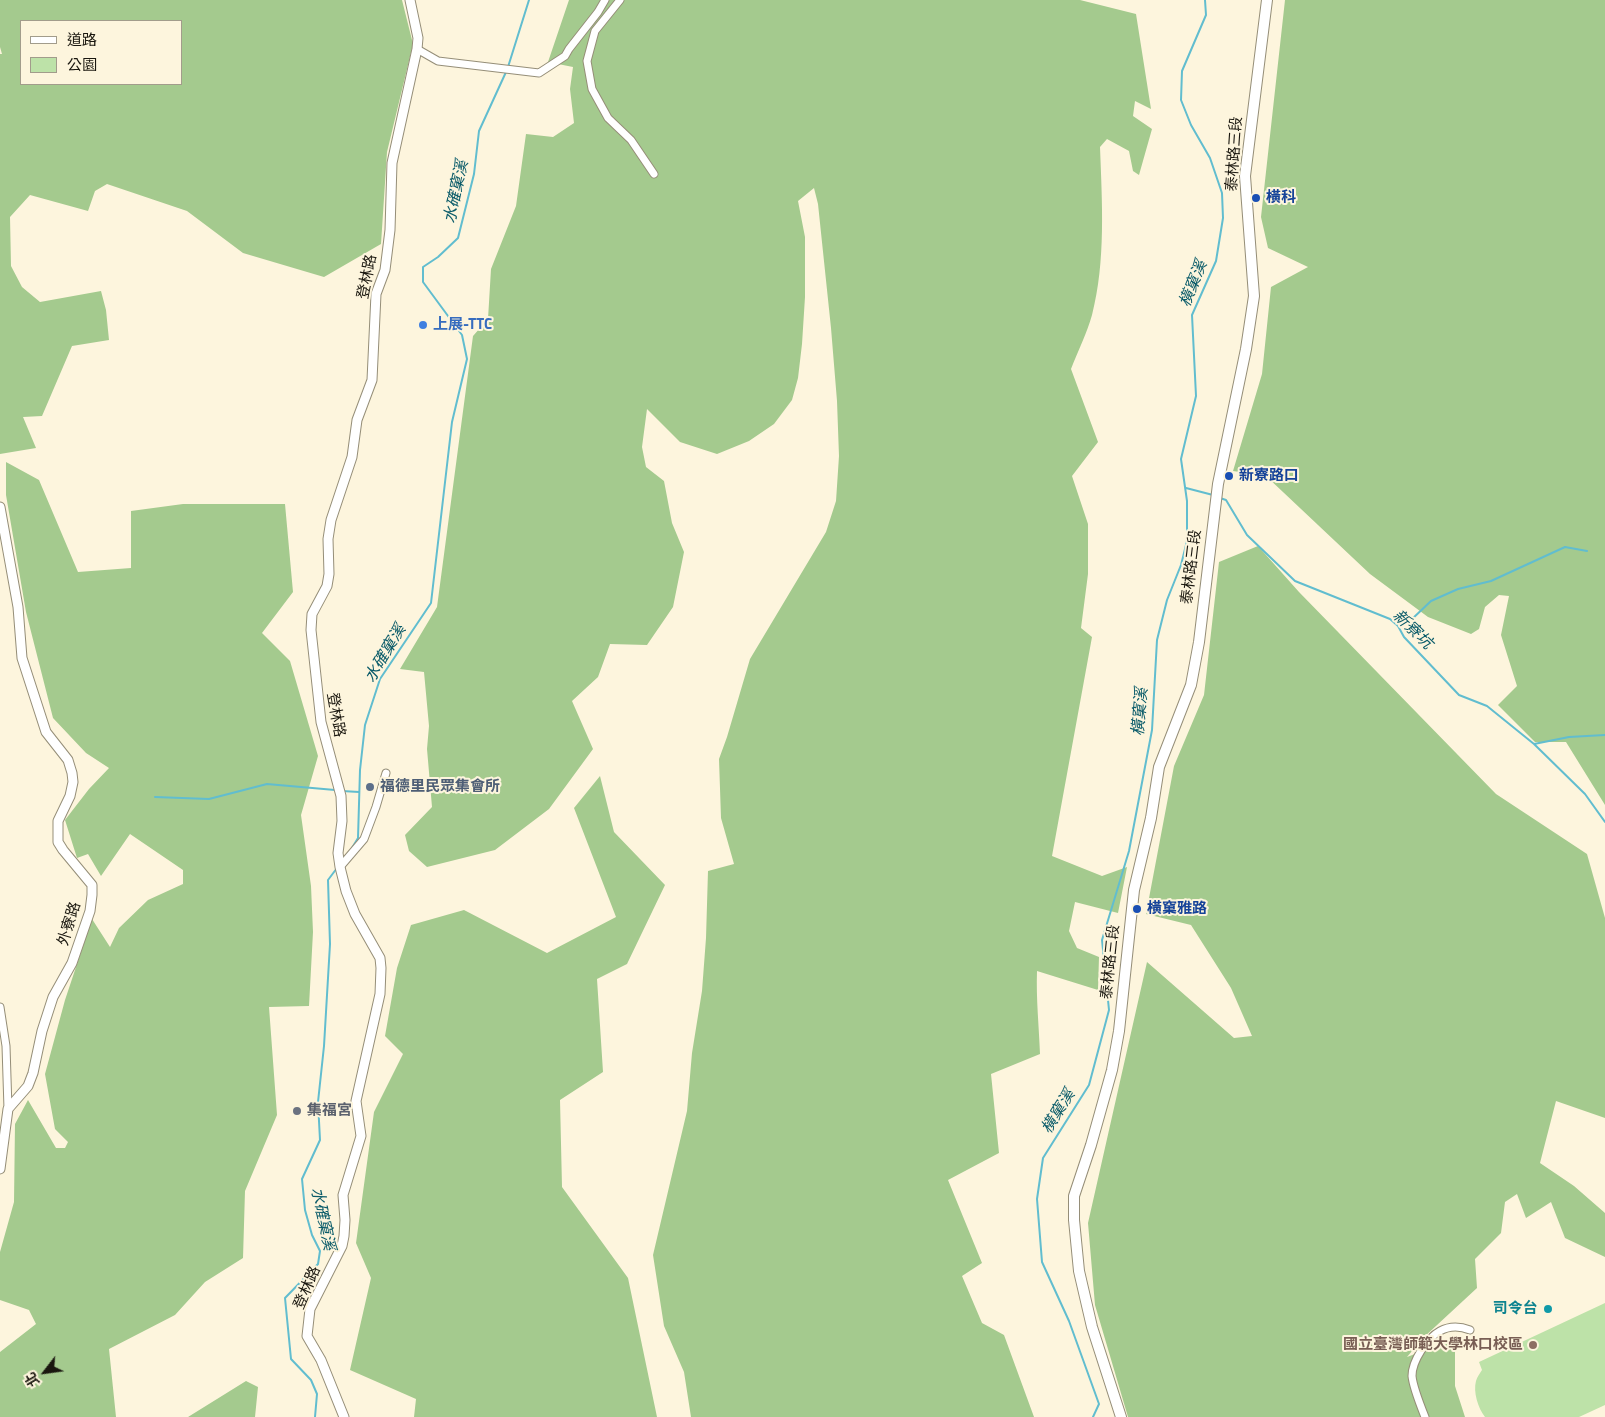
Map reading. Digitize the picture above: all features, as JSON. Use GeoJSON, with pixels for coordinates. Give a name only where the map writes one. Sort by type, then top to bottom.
{"type":"FeatureCollection","features":[{"type":"Feature","properties":{"kind":"main road","name":"泰林路三段"},"geometry":{"type":"LineString","coordinates":[[1121,1417],[1092,1327],[1079,1271],[1074,1220],[1074,1196],[1112,1070],[1119,1031],[1134,890],[1151,818],[1160,768],[1191,684],[1199,642],[1217,486],[1246,349],[1254,296],[1245,176],[1267,0]]}},
{"type":"Feature","properties":{"kind":"street","name":"登林路"},"geometry":{"type":"LineString","coordinates":[[344,1417],[321,1360],[307,1336],[310,1309],[342,1246],[344,1236],[343,1195],[361,1136],[356,1101],[380,994],[381,968],[380,958],[355,914],[346,891],[340,863],[341,796],[321,722],[311,630],[312,614],[327,586],[330,574],[328,540],[332,520],[352,457],[357,420],[372,380],[376,294],[385,270],[390,230],[392,163],[418,49],[418,38],[410,0]]}},
{"type":"Feature","properties":{"kind":"street"},"geometry":{"type":"LineString","coordinates":[[418,49],[438,61],[539,73],[565,56],[605,0]]}},
{"type":"Feature","properties":{"kind":"street"},"geometry":{"type":"LineString","coordinates":[[620,0],[596,31],[587,61],[592,89],[608,118],[631,140],[654,174]]}},
{"type":"Feature","properties":{"kind":"street","name":"外寮路"},"geometry":{"type":"LineString","coordinates":[[0,507],[18,607],[22,658],[46,732],[68,760],[72,773],[73,782],[70,796],[58,821],[58,842],[92,885],[90,911],[72,963],[53,997],[42,1031],[33,1074],[28,1086],[8,1109]]}},
{"type":"Feature","properties":{"kind":"street"},"geometry":{"type":"LineString","coordinates":[[340,863],[364,839],[386,773]]}},
{"type":"Feature","properties":{"kind":"street"},"geometry":{"type":"LineString","coordinates":[[0,1007],[6,1046],[8,1109],[0,1169]]}},
{"type":"Feature","properties":{"kind":"street"},"geometry":{"type":"LineString","coordinates":[[1425,1417],[1412,1377],[1414,1360],[1439,1331],[1461,1326],[1470,1330]]}},
{"type":"Feature","properties":{"kind":"green space"},"geometry":{"type":"Polygon","coordinates":[[[0,0],[402,0],[413,44],[387,152],[381,244],[324,277],[243,253],[187,211],[107,184],[95,191],[88,211],[30,195],[10,217],[11,266],[22,287],[40,302],[101,291],[106,310],[109,340],[72,346],[42,416],[23,417],[36,448],[0,454],[0,54],[2,54],[0,47],[0,0]]]}},
{"type":"Feature","properties":{"kind":"green space"},"geometry":{"type":"Polygon","coordinates":[[[569,0],[1080,0],[1136,14],[1151,109],[1135,101],[1133,116],[1152,129],[1139,175],[1133,171],[1129,151],[1107,139],[1100,147],[1102,231],[1099,274],[1092,315],[1071,369],[1098,442],[1072,476],[1088,524],[1088,574],[1081,628],[1092,637],[1052,856],[1102,876],[1127,867],[1118,913],[1075,902],[1069,931],[1077,948],[1099,957],[1098,990],[1037,971],[1040,1054],[991,1074],[999,1153],[948,1180],[982,1263],[962,1276],[982,1323],[1004,1335],[1034,1417],[691,1417],[684,1372],[664,1326],[653,1255],[687,1111],[692,1053],[702,991],[708,871],[734,864],[721,818],[719,759],[750,659],[826,532],[836,501],[839,456],[837,401],[818,204],[814,188],[798,201],[805,237],[805,297],[798,378],[792,400],[774,424],[749,441],[717,454],[680,442],[647,409],[642,447],[646,467],[664,481],[672,523],[684,552],[673,607],[647,645],[610,644],[598,677],[572,701],[593,749],[549,809],[495,850],[427,867],[409,851],[405,835],[432,807],[427,749],[429,726],[424,672],[400,669],[437,607],[473,336],[488,319],[491,269],[516,206],[526,134],[553,137],[574,123],[570,89],[573,67],[548,62],[569,0]]]}},
{"type":"Feature","properties":{"kind":"green space"},"geometry":{"type":"Polygon","coordinates":[[[1285,0],[1605,0],[1605,805],[1566,742],[1535,742],[1498,705],[1517,686],[1501,635],[1509,596],[1499,595],[1485,607],[1479,629],[1471,634],[1428,617],[1370,574],[1266,476],[1233,471],[1262,374],[1271,287],[1308,267],[1268,248],[1261,217],[1285,0]]]}},
{"type":"Feature","properties":{"kind":"green space"},"geometry":{"type":"Polygon","coordinates":[[[6,462],[39,480],[78,572],[131,568],[131,511],[183,504],[285,504],[293,592],[262,633],[290,661],[318,756],[301,815],[311,886],[313,932],[309,1006],[269,1007],[277,1115],[245,1191],[243,1258],[205,1282],[175,1315],[109,1349],[116,1417],[0,1417],[0,1352],[36,1324],[29,1310],[0,1300],[0,1252],[14,1202],[15,1124],[28,1100],[56,1148],[65,1148],[68,1142],[55,1129],[45,1074],[65,1000],[92,919],[110,947],[119,928],[148,900],[183,884],[183,870],[130,834],[101,876],[88,854],[77,858],[65,820],[89,789],[109,768],[86,753],[53,718],[26,612],[6,495],[6,462]]]}},
{"type":"Feature","properties":{"kind":"green space"},"geometry":{"type":"Polygon","coordinates":[[[1258,546],[1299,592],[1496,794],[1587,854],[1605,918],[1605,1118],[1556,1101],[1540,1163],[1574,1186],[1605,1213],[1605,1257],[1565,1238],[1551,1202],[1526,1218],[1517,1194],[1505,1202],[1501,1233],[1475,1259],[1477,1288],[1423,1338],[1407,1357],[1455,1339],[1455,1386],[1465,1417],[1128,1417],[1095,1305],[1088,1223],[1147,962],[1234,1038],[1252,1036],[1231,988],[1191,925],[1146,914],[1174,766],[1204,695],[1219,562],[1258,546]]]}},
{"type":"Feature","properties":{"kind":"green space"},"geometry":{"type":"Polygon","coordinates":[[[600,776],[614,832],[665,885],[627,964],[597,979],[603,1072],[560,1100],[562,1187],[628,1278],[657,1417],[414,1417],[416,1399],[350,1370],[371,1278],[356,1243],[374,1112],[403,1054],[385,1036],[397,968],[411,925],[464,910],[547,953],[616,917],[574,808],[600,776]]]}},
{"type":"Feature","properties":{"kind":"green space"},"geometry":{"type":"Polygon","coordinates":[[[1605,1303],[1605,1405],[1579,1417],[1485,1417],[1478,1405],[1476,1395],[1475,1385],[1482,1370],[1479,1362],[1605,1303]]]}},
{"type":"Feature","properties":{"kind":"green space"},"geometry":{"type":"Polygon","coordinates":[[[246,1381],[258,1387],[255,1417],[188,1417],[246,1381]]]}},
{"type":"Feature","properties":{"kind":"waterway","name":"水確窠溪"},"geometry":{"type":"LineString","coordinates":[[508,67],[529,0]]}},
{"type":"Feature","properties":{"kind":"waterway","name":"橫窠溪"},"geometry":{"type":"LineString","coordinates":[[1093,1417],[1099,1404],[1069,1321],[1042,1262],[1037,1199],[1043,1158],[1089,1085],[1109,1010],[1102,940],[1129,851],[1152,730],[1157,640],[1167,600],[1181,565],[1187,541],[1187,501],[1181,459],[1196,396],[1192,315],[1216,261],[1223,218],[1222,193],[1210,158],[1191,125],[1181,100],[1182,71],[1206,15],[1205,0]]}},
{"type":"Feature","properties":{"kind":"waterway","name":"水確窠溪"},"geometry":{"type":"LineString","coordinates":[[352,848],[358,838],[360,770],[365,725],[380,679],[431,603],[452,422],[467,359],[462,335],[423,282],[423,267],[438,257],[458,238],[474,174],[479,131],[506,72]]}},
{"type":"Feature","properties":{"kind":"waterway","name":"新寮坑"},"geometry":{"type":"LineString","coordinates":[[1186,488],[1213,495]]}},
{"type":"Feature","properties":{"kind":"waterway","name":"新寮坑"},"geometry":{"type":"LineString","coordinates":[[1220,498],[1226,500],[1247,535],[1295,581],[1390,619],[1398,626],[1404,637],[1459,695],[1487,706],[1534,744],[1585,794],[1605,822]]}},
{"type":"Feature","properties":{"kind":"waterway"},"geometry":{"type":"LineString","coordinates":[[1398,626],[1411,620],[1431,601],[1458,589],[1491,581],[1565,547],[1587,551]]}},
{"type":"Feature","properties":{"kind":"waterway"},"geometry":{"type":"LineString","coordinates":[[1534,744],[1569,737],[1605,735]]}},
{"type":"Feature","properties":{"kind":"waterway"},"geometry":{"type":"LineString","coordinates":[[155,797],[209,799],[267,784],[335,790]]}},
{"type":"Feature","properties":{"kind":"waterway"},"geometry":{"type":"LineString","coordinates":[[342,791],[359,792]]}},
{"type":"Feature","properties":{"kind":"waterway","name":"水確窠溪"},"geometry":{"type":"LineString","coordinates":[[315,1417],[317,1394],[311,1380],[291,1359],[285,1298],[318,1264],[320,1251],[312,1235],[305,1210],[302,1179],[320,1140],[318,1102],[324,1046],[330,944],[328,880],[337,868]]}},
{"type":"Feature","properties":{"kind":"place","name":"橫科"},"geometry":{"type":"Point","coordinates":[1256,198]}},
{"type":"Feature","properties":{"kind":"place","name":"上展-TTC"},"geometry":{"type":"Point","coordinates":[423,325]}},
{"type":"Feature","properties":{"kind":"place","name":"新寮路口"},"geometry":{"type":"Point","coordinates":[1229,476]}},
{"type":"Feature","properties":{"kind":"place","name":"福德里民眾集會所"},"geometry":{"type":"Point","coordinates":[370,787]}},
{"type":"Feature","properties":{"kind":"place","name":"橫窠雅路"},"geometry":{"type":"Point","coordinates":[1137,909]}},
{"type":"Feature","properties":{"kind":"place","name":"集福宮"},"geometry":{"type":"Point","coordinates":[297,1111]}},
{"type":"Feature","properties":{"kind":"place","name":"司令台"},"geometry":{"type":"Point","coordinates":[1548,1309]}},
{"type":"Feature","properties":{"kind":"place","name":"國立臺灣師範大學林口校區"},"geometry":{"type":"Point","coordinates":[1533,1345]}}]}
